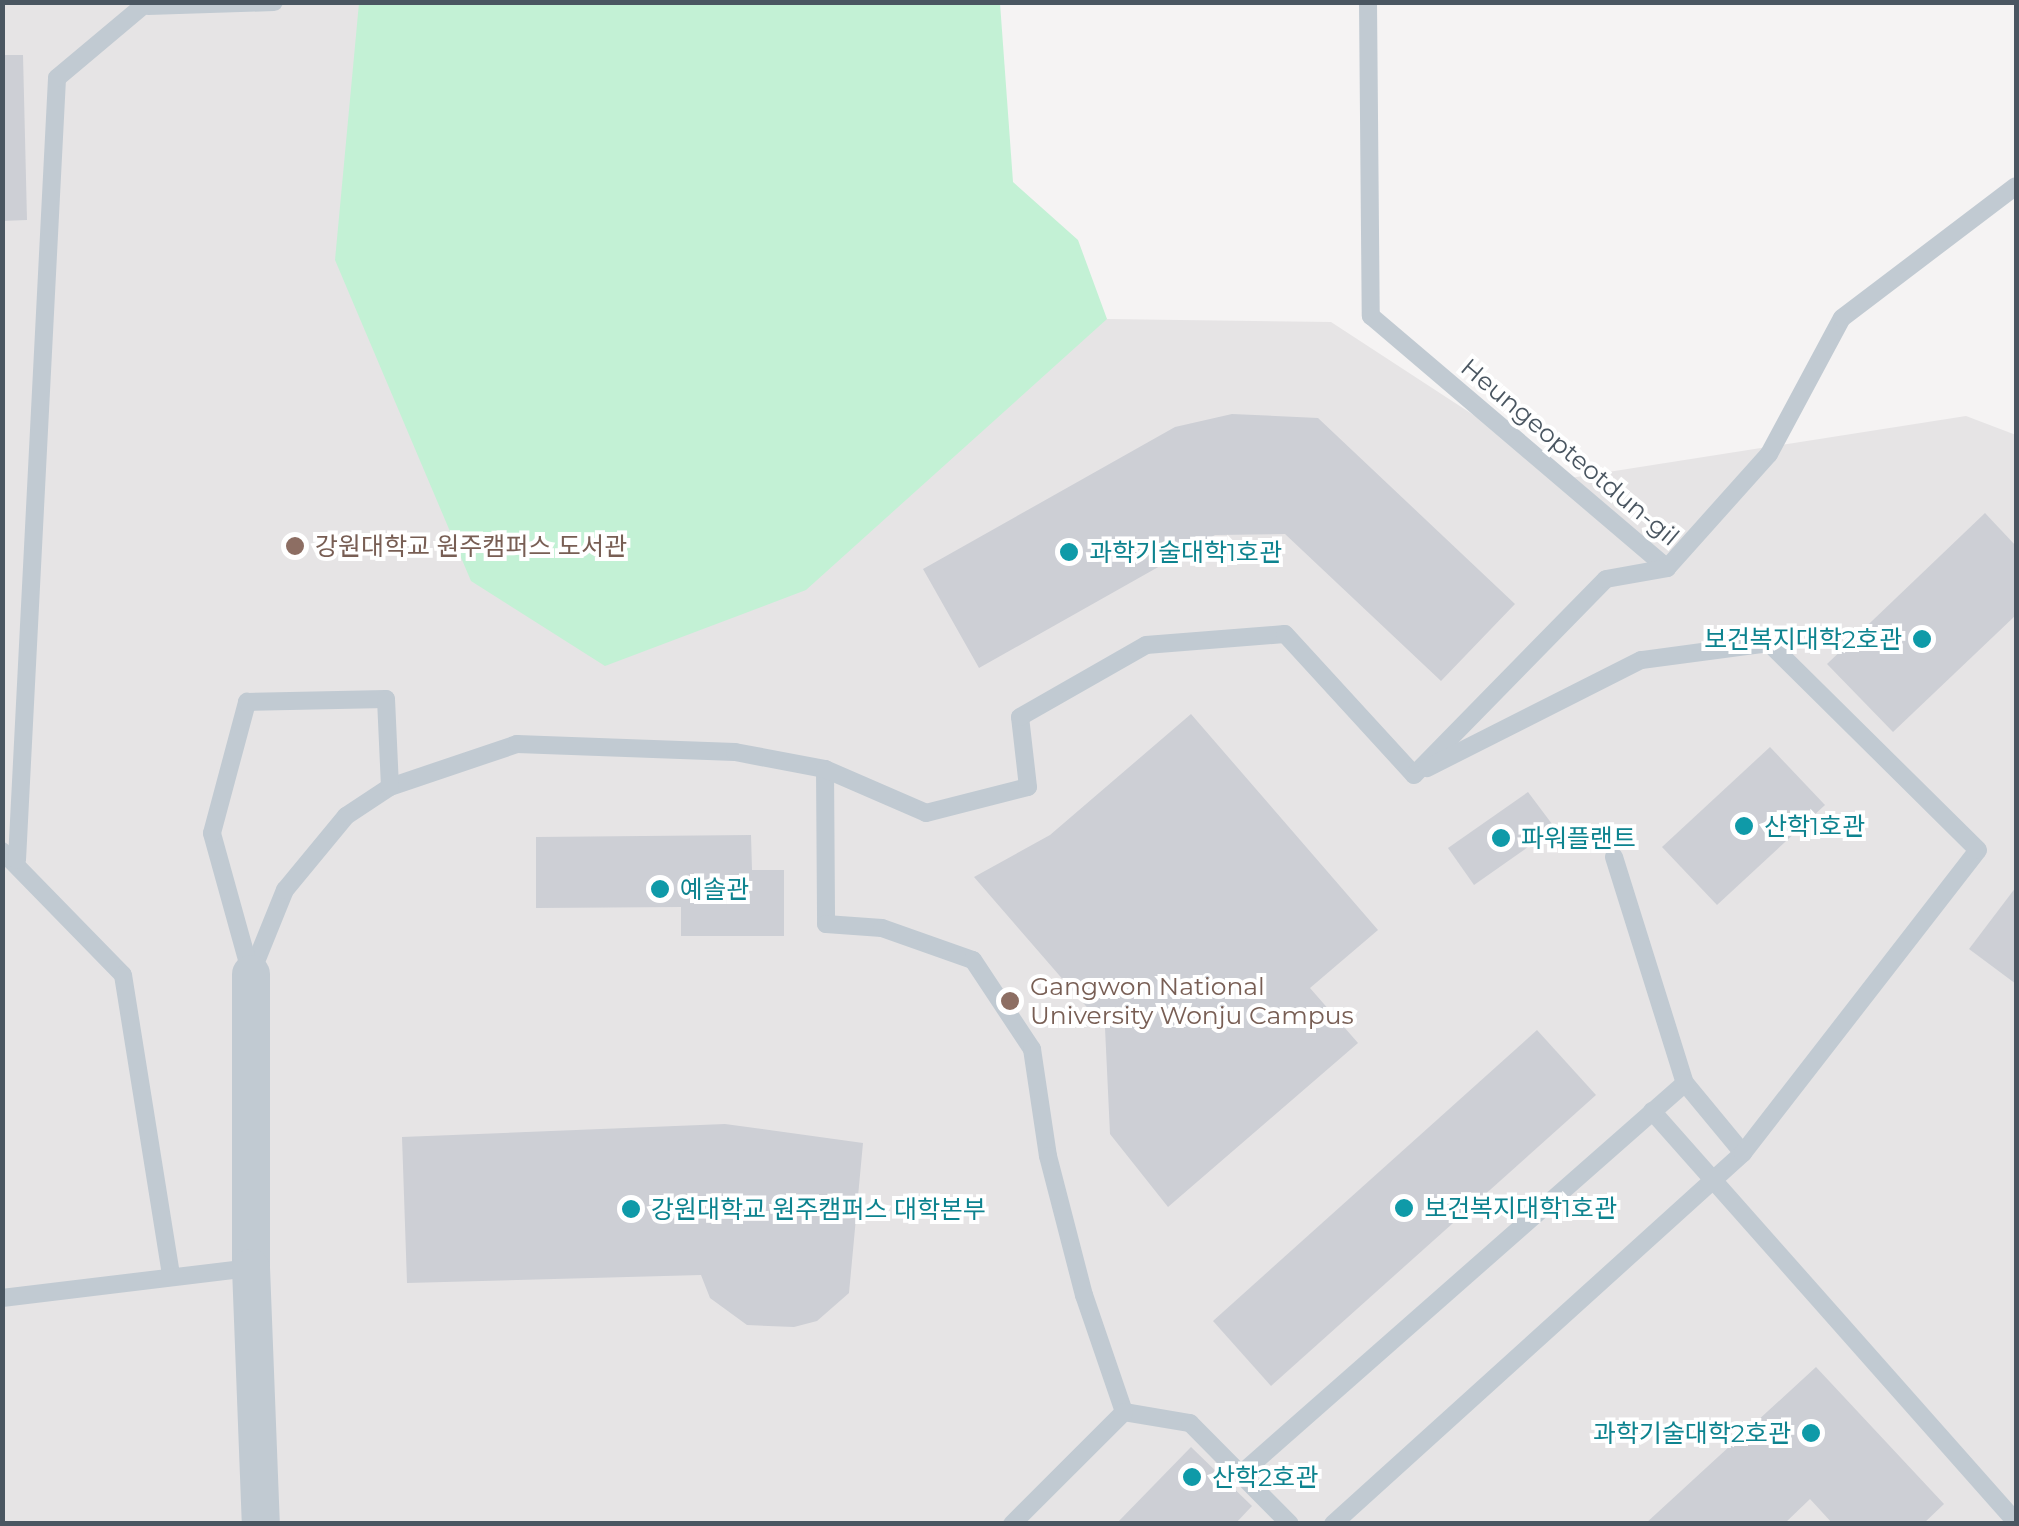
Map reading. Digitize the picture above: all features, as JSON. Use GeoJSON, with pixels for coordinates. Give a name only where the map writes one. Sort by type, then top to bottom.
{"type":"FeatureCollection","features":[{"type":"Feature","properties":{"kind":"street"},"geometry":{"type":"LineString","coordinates":[[251,974],[251,1268],[261,1524]]}},
{"type":"Feature","properties":{"kind":"lane"},"geometry":{"type":"LineString","coordinates":[[171,1274],[123,975],[10,856],[57,78],[146,5],[274,2]]}},
{"type":"Feature","properties":{"kind":"lane","name":"Heungeopteotdun-gil"},"geometry":{"type":"LineString","coordinates":[[1368,2],[1371,316],[1667,568],[1769,454],[1842,318],[2016,186]]}},
{"type":"Feature","properties":{"kind":"lane"},"geometry":{"type":"LineString","coordinates":[[1414,776],[1606,580],[1667,568]]}},
{"type":"Feature","properties":{"kind":"lane"},"geometry":{"type":"LineString","coordinates":[[251,974],[286,890],[346,816],[390,786],[517,744],[735,752],[826,769],[926,813],[1028,788],[1020,717],[1146,646],[1284,634],[1414,776]]}},
{"type":"Feature","properties":{"kind":"lane"},"geometry":{"type":"LineString","coordinates":[[1333,1524],[1743,1153],[1978,850],[1769,642],[1641,660],[1414,776]]}},
{"type":"Feature","properties":{"kind":"lane"},"geometry":{"type":"LineString","coordinates":[[251,974],[212,833],[247,702],[386,699],[390,786]]}},
{"type":"Feature","properties":{"kind":"lane"},"geometry":{"type":"LineString","coordinates":[[826,769],[826,924],[882,928],[973,960],[1032,1048],[1048,1156],[1084,1294],[1124,1412]]}},
{"type":"Feature","properties":{"kind":"lane"},"geometry":{"type":"LineString","coordinates":[[1614,857],[1685,1084],[1743,1153]]}},
{"type":"Feature","properties":{"kind":"lane"},"geometry":{"type":"LineString","coordinates":[[1242,1473],[1685,1084]]}},
{"type":"Feature","properties":{"kind":"lane"},"geometry":{"type":"LineString","coordinates":[[1652,1110],[1710,1183],[2016,1522]]}},
{"type":"Feature","properties":{"kind":"lane"},"geometry":{"type":"LineString","coordinates":[[2,1298],[171,1274],[251,1268]]}},
{"type":"Feature","properties":{"kind":"lane"},"geometry":{"type":"LineString","coordinates":[[1124,1412],[1190,1424],[1290,1524]]}},
{"type":"Feature","properties":{"kind":"lane"},"geometry":{"type":"LineString","coordinates":[[1012,1524],[1124,1412]]}},
{"type":"Feature","properties":{"kind":"shaded area","name":"Gangwon National University Wonju Campus"},"geometry":{"type":"Polygon","coordinates":[[[3,3],[423,3],[1107,319],[1331,322],[1570,478],[1966,416],[2016,435],[2016,1523],[3,1524],[3,3]]]}},
{"type":"Feature","properties":{"kind":"green space"},"geometry":{"type":"Polygon","coordinates":[[[359,3],[1000,3],[1013,182],[1078,240],[1107,319],[806,590],[605,666],[471,581],[335,260],[359,3]]]}},
{"type":"Feature","properties":{"kind":"building"},"geometry":{"type":"Polygon","coordinates":[[[2,55],[23,55],[27,220],[2,221],[2,55]]]}},
{"type":"Feature","properties":{"kind":"building","name":"과학기술대학1호관"},"geometry":{"type":"Polygon","coordinates":[[[1232,414],[1318,418],[1515,604],[1441,681],[1285,534],[1215,535],[979,668],[923,569],[1175,427],[1232,414]]]}},
{"type":"Feature","properties":{"kind":"building","name":"보건복지대학2호관"},"geometry":{"type":"Polygon","coordinates":[[[1985,513],[2016,546],[2016,615],[1893,732],[1827,664],[1985,513]]]}},
{"type":"Feature","properties":{"kind":"building"},"geometry":{"type":"Polygon","coordinates":[[[1191,714],[1378,930],[1310,988],[1358,1043],[1168,1207],[1110,1134],[1105,1028],[974,877],[1050,835],[1191,714]]]}},
{"type":"Feature","properties":{"kind":"building","name":"산학1호관"},"geometry":{"type":"Polygon","coordinates":[[[1770,747],[1825,805],[1717,905],[1662,847],[1770,747]]]}},
{"type":"Feature","properties":{"kind":"building","name":"파워플랜트"},"geometry":{"type":"Polygon","coordinates":[[[1528,792],[1555,828],[1474,885],[1448,848],[1528,792]]]}},
{"type":"Feature","properties":{"kind":"building","name":"예솔관"},"geometry":{"type":"Polygon","coordinates":[[[751,835],[752,870],[784,870],[784,936],[681,936],[681,907],[536,908],[536,837],[751,835]]]}},
{"type":"Feature","properties":{"kind":"building"},"geometry":{"type":"Polygon","coordinates":[[[2016,887],[2016,984],[1969,949],[2016,887]]]}},
{"type":"Feature","properties":{"kind":"building","name":"보건복지대학1호관"},"geometry":{"type":"Polygon","coordinates":[[[1537,1030],[1596,1095],[1271,1386],[1213,1321],[1537,1030]]]}},
{"type":"Feature","properties":{"kind":"building","name":"강원대학교 원주캠퍼스 대학본부"},"geometry":{"type":"Polygon","coordinates":[[[725,1124],[863,1143],[849,1293],[817,1321],[794,1327],[747,1325],[710,1298],[701,1275],[407,1283],[402,1137],[725,1124]]]}},
{"type":"Feature","properties":{"kind":"building","name":"과학기술대학2호관"},"geometry":{"type":"Polygon","coordinates":[[[1816,1367],[1944,1504],[1923,1524],[1833,1524],[1810,1499],[1784,1524],[1645,1524],[1816,1367]]]}},
{"type":"Feature","properties":{"kind":"building","name":"산학2호관"},"geometry":{"type":"Polygon","coordinates":[[[1191,1447],[1252,1506],[1235,1524],[1116,1524],[1191,1447]]]}},
{"type":"Feature","properties":{"kind":"place","name":"강원대학교 원주캠퍼스 도서관"},"geometry":{"type":"Point","coordinates":[295,546]}},
{"type":"Feature","properties":{"kind":"place","name":"과학기술대학1호관"},"geometry":{"type":"Point","coordinates":[1069,552]}},
{"type":"Feature","properties":{"kind":"place","name":"보건복지대학2호관"},"geometry":{"type":"Point","coordinates":[1922,639]}},
{"type":"Feature","properties":{"kind":"place","name":"산학1호관"},"geometry":{"type":"Point","coordinates":[1744,826]}},
{"type":"Feature","properties":{"kind":"place","name":"파워플랜트"},"geometry":{"type":"Point","coordinates":[1501,838]}},
{"type":"Feature","properties":{"kind":"place","name":"예솔관"},"geometry":{"type":"Point","coordinates":[660,889]}},
{"type":"Feature","properties":{"kind":"place","name":"Gangwon National University Wonju Campus"},"geometry":{"type":"Point","coordinates":[1010,1001]}},
{"type":"Feature","properties":{"kind":"place","name":"보건복지대학1호관"},"geometry":{"type":"Point","coordinates":[1404,1208]}},
{"type":"Feature","properties":{"kind":"place","name":"강원대학교 원주캠퍼스 대학본부"},"geometry":{"type":"Point","coordinates":[631,1209]}},
{"type":"Feature","properties":{"kind":"place","name":"과학기술대학2호관"},"geometry":{"type":"Point","coordinates":[1811,1433]}},
{"type":"Feature","properties":{"kind":"place","name":"산학2호관"},"geometry":{"type":"Point","coordinates":[1192,1477]}}]}
